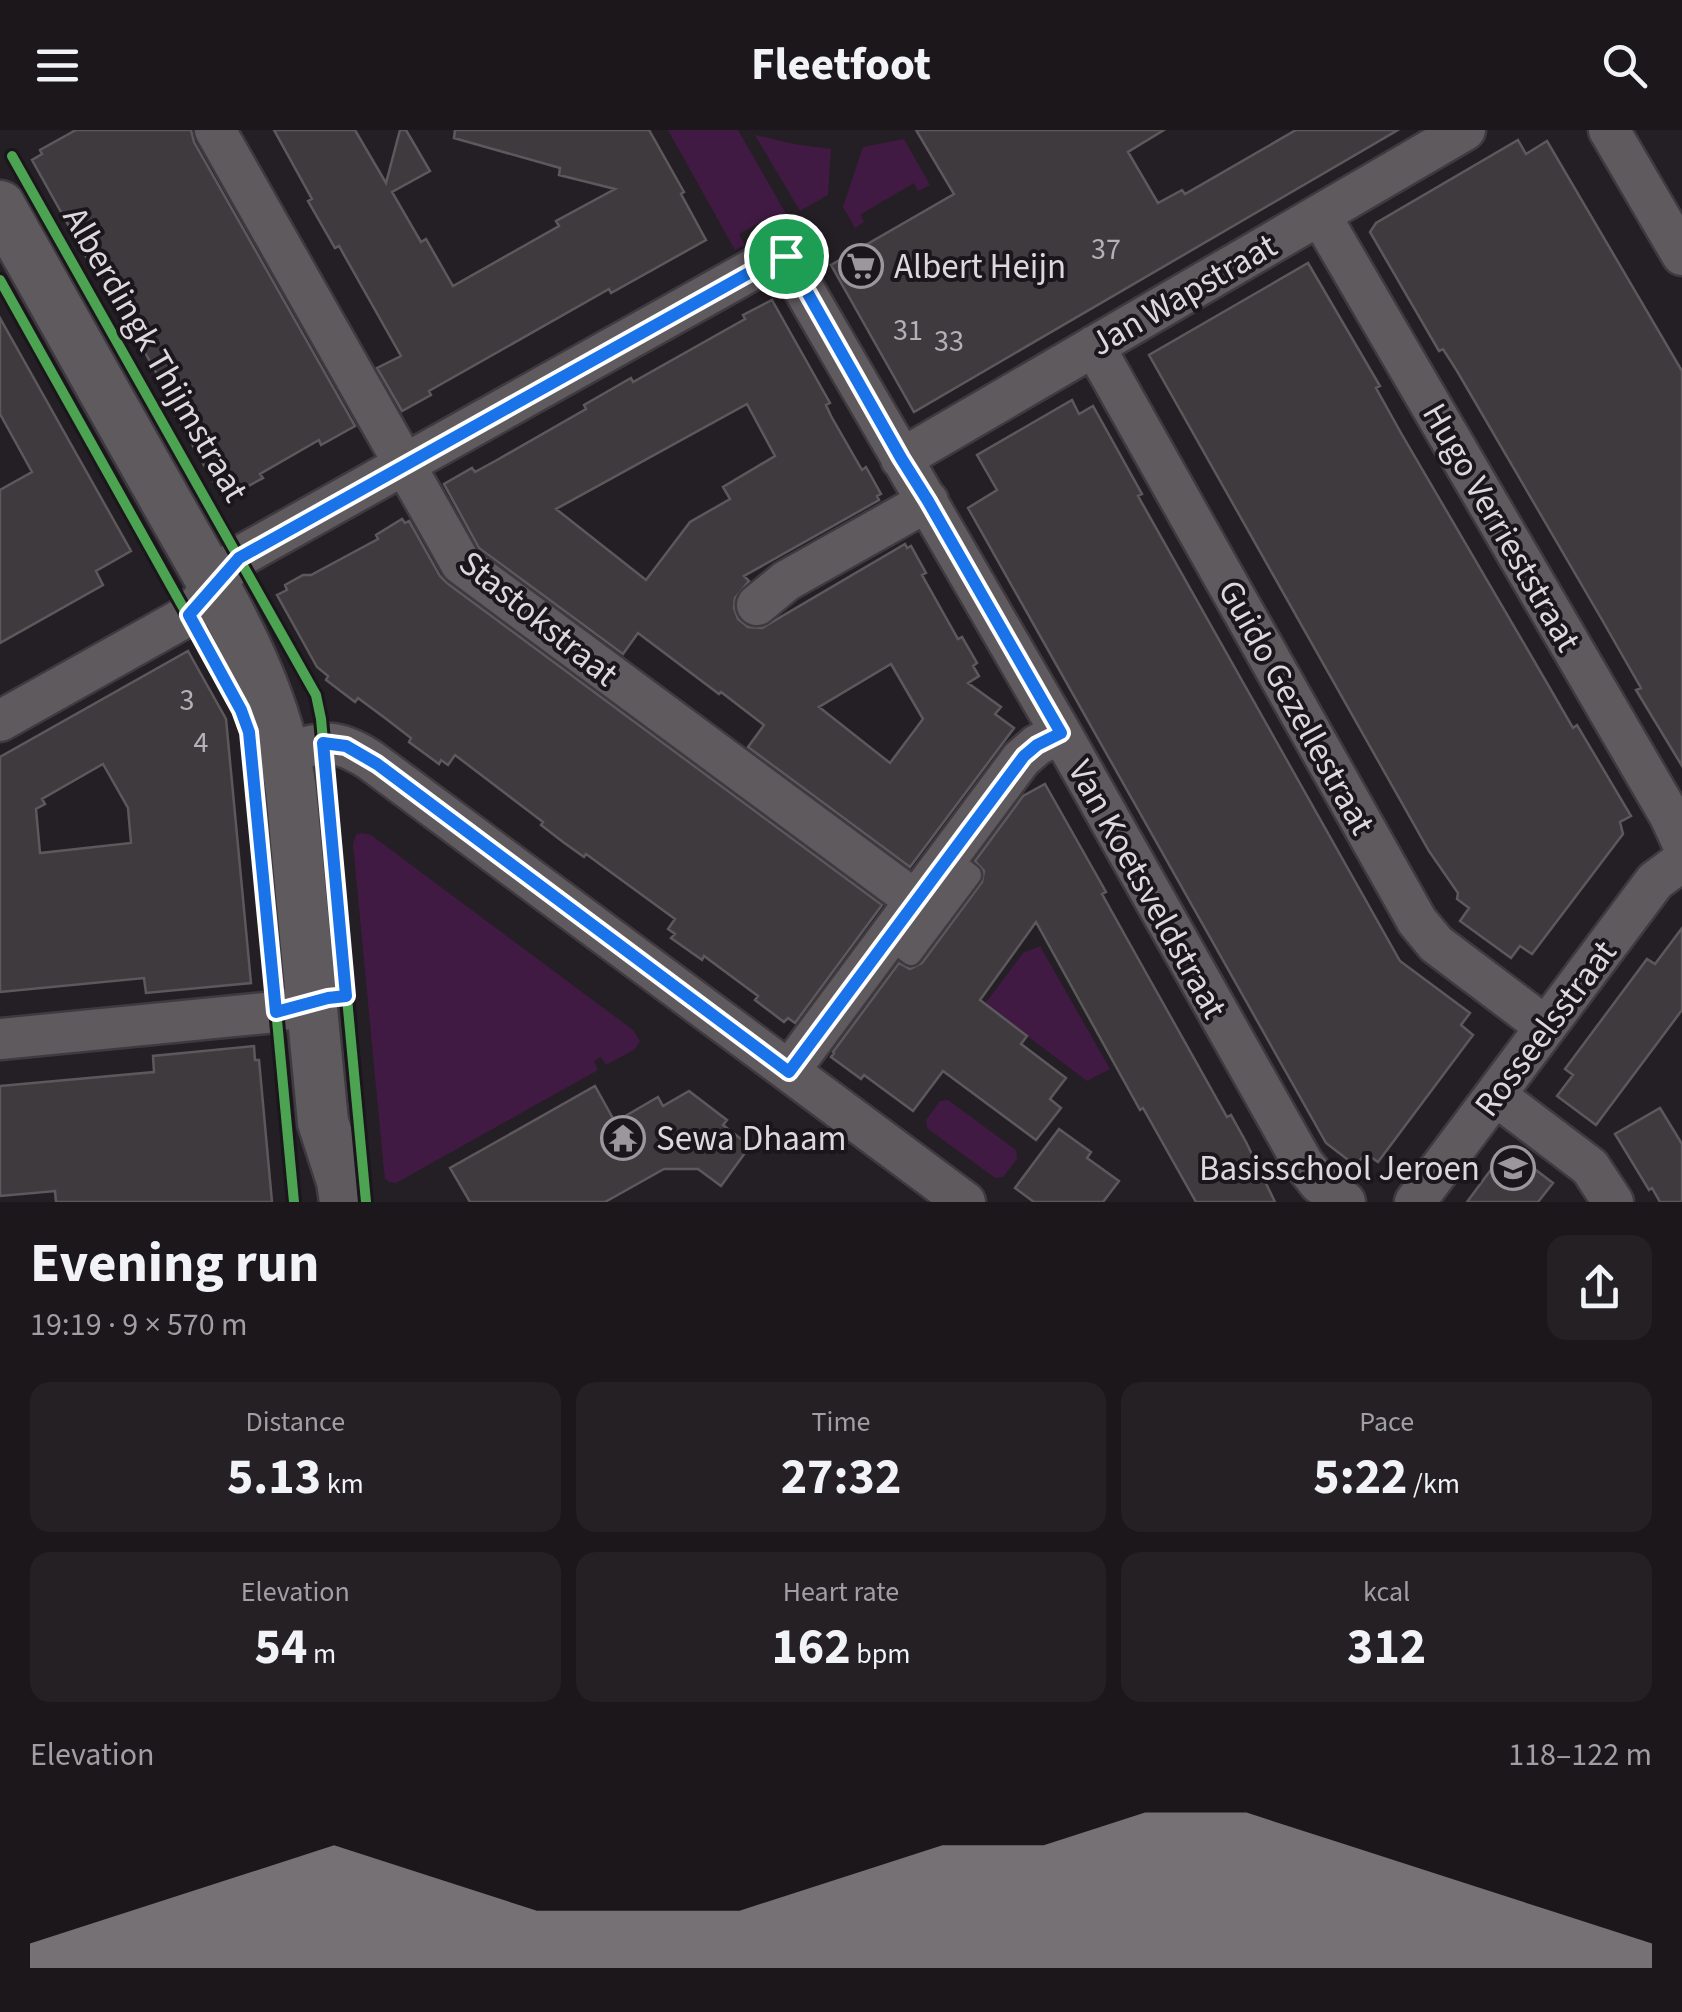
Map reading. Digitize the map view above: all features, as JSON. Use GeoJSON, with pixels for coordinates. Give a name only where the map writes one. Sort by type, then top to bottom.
{"type":"FeatureCollection","features":[{"type":"Feature","properties":{"kind":"street","name":"Stastokstraat"},"geometry":{"type":"LineString","coordinates":[[215,130],[463,567],[916,901]]}},
{"type":"Feature","properties":{"kind":"street","name":"Jan Wapstraat"},"geometry":{"type":"LineString","coordinates":[[901,458],[1465,130]]}},
{"type":"Feature","properties":{"kind":"street"},"geometry":{"type":"LineString","coordinates":[[1608,130],[1682,255]]}},
{"type":"Feature","properties":{"kind":"street","name":"Alberdingk Thijmstraat"},"geometry":{"type":"LineString","coordinates":[[0,206],[214,586],[260,676],[273,711],[291,790],[323,1122]]}},
{"type":"Feature","properties":{"kind":"street","name":"Hugo Verrieststraat"},"geometry":{"type":"LineString","coordinates":[[1320,215],[1682,842]]}},
{"type":"Feature","properties":{"kind":"street","name":"Van Koetsveldstraat"},"geometry":{"type":"LineString","coordinates":[[404,464],[783,255],[1061,733],[1303,1163],[1319,1183],[1344,1202]]}},
{"type":"Feature","properties":{"kind":"street","name":"Guido Gezellestraat"},"geometry":{"type":"LineString","coordinates":[[1094,346],[1417,921],[1440,948],[1546,1027]]}},
{"type":"Feature","properties":{"kind":"street"},"geometry":{"type":"LineString","coordinates":[[0,721],[189,615],[239,558],[404,464]]}},
{"type":"Feature","properties":{"kind":"street"},"geometry":{"type":"LineString","coordinates":[[757,605],[786,582],[928,501]]}},
{"type":"Feature","properties":{"kind":"street"},"geometry":{"type":"LineString","coordinates":[[789,1072],[1024,756],[1061,733]]}},
{"type":"Feature","properties":{"kind":"street"},"geometry":{"type":"LineString","coordinates":[[284,753],[326,742],[357,752],[964,1202]]}},
{"type":"Feature","properties":{"kind":"street","name":"Rosseelsstraat"},"geometry":{"type":"LineString","coordinates":[[1415,1202],[1655,882],[1682,862]]}},
{"type":"Feature","properties":{"kind":"street"},"geometry":{"type":"LineString","coordinates":[[0,1039],[276,1012],[311,1002]]}},
{"type":"Feature","properties":{"kind":"street"},"geometry":{"type":"LineString","coordinates":[[1495,1096],[1590,1167],[1613,1202]]}},
{"type":"Feature","properties":{"kind":"street"},"geometry":{"type":"LineString","coordinates":[[315,1202],[323,1122]]}},
{"type":"Feature","properties":{"kind":"street"},"geometry":{"type":"LineString","coordinates":[[323,1122],[344,1186],[345,1202]]}},
{"type":"Feature","properties":{"kind":"lane"},"geometry":{"type":"LineString","coordinates":[[888,938],[911,955],[971,875],[948,858]]}},
{"type":"Feature","properties":{"kind":"shaded area"},"geometry":{"type":"Polygon","coordinates":[[[668,130],[738,130],[789,219],[780,225],[774,215],[739,234],[745,245],[735,250],[668,130]]]}},
{"type":"Feature","properties":{"kind":"shaded area"},"geometry":{"type":"Polygon","coordinates":[[[755,135],[831,149],[828,195],[800,211],[755,135]]]}},
{"type":"Feature","properties":{"kind":"shaded area"},"geometry":{"type":"Polygon","coordinates":[[[904,139],[930,185],[918,191],[914,183],[861,214],[864,222],[855,228],[843,207],[863,147],[904,139]]]}},
{"type":"Feature","properties":{"kind":"shaded area"},"geometry":{"type":"Polygon","coordinates":[[[361,833],[371,835],[633,1030],[640,1041],[634,1050],[606,1065],[601,1057],[594,1061],[598,1070],[396,1183],[385,1178],[383,1160],[353,844],[361,833]]]}},
{"type":"Feature","properties":{"kind":"shaded area"},"geometry":{"type":"Polygon","coordinates":[[[1040,946],[1110,1069],[1087,1081],[985,1004],[1023,953],[1040,946]]]}},
{"type":"Feature","properties":{"kind":"shaded area"},"geometry":{"type":"Polygon","coordinates":[[[948,1100],[1016,1150],[1017,1159],[1003,1177],[995,1178],[927,1128],[926,1120],[940,1101],[948,1100]]]}},
{"type":"Feature","properties":{"kind":"building"},"geometry":{"type":"Polygon","coordinates":[[[76,130],[191,130],[194,142],[355,426],[321,445],[319,440],[230,496],[228,492],[221,495],[113,295],[94,262],[90,264],[32,160],[42,154],[40,150],[76,130]]]}},
{"type":"Feature","properties":{"kind":"building"},"geometry":{"type":"Polygon","coordinates":[[[274,130],[355,130],[386,183],[400,130],[406,130],[430,171],[392,192],[453,286],[615,189],[559,175],[560,168],[454,138],[455,130],[649,130],[706,240],[611,293],[609,289],[429,391],[431,395],[402,411],[377,368],[401,356],[339,246],[335,248],[308,201],[312,199],[274,130]]]}},
{"type":"Feature","properties":{"kind":"building"},"geometry":{"type":"Polygon","coordinates":[[[916,130],[1164,130],[1128,152],[1158,203],[1182,190],[1185,194],[1296,130],[1398,130],[914,412],[831,265],[954,194],[916,130]]]}},
{"type":"Feature","properties":{"kind":"building"},"geometry":{"type":"Polygon","coordinates":[[[1518,140],[1526,154],[1547,141],[1682,371],[1682,766],[1457,371],[1443,349],[1439,351],[1370,232],[1376,223],[1518,140]]]}},
{"type":"Feature","properties":{"kind":"building"},"geometry":{"type":"Polygon","coordinates":[[[1308,263],[1380,386],[1376,388],[1401,433],[1573,728],[1577,725],[1631,816],[1620,822],[1623,834],[1532,954],[1520,946],[1511,958],[1460,921],[1469,908],[1457,899],[1458,893],[1429,851],[1149,355],[1308,263]]]}},
{"type":"Feature","properties":{"kind":"building"},"geometry":{"type":"Polygon","coordinates":[[[772,300],[830,403],[826,405],[831,416],[862,470],[866,467],[881,494],[877,496],[879,500],[744,576],[749,581],[735,598],[738,619],[748,627],[762,628],[905,544],[907,548],[911,546],[926,573],[922,575],[958,639],[962,637],[977,663],[973,666],[979,676],[968,683],[1001,707],[995,714],[1014,728],[910,867],[748,747],[764,725],[721,692],[638,633],[623,654],[479,548],[444,484],[472,468],[475,472],[497,460],[631,378],[633,382],[745,319],[743,315],[772,300]],[[747,404],[556,509],[646,580],[690,522],[730,499],[723,487],[775,456],[747,404]],[[891,664],[819,707],[890,763],[923,719],[891,664]]]}},
{"type":"Feature","properties":{"kind":"building"},"geometry":{"type":"Polygon","coordinates":[[[0,318],[131,551],[96,571],[103,585],[0,643],[0,490],[32,472],[0,414],[0,318]]]}},
{"type":"Feature","properties":{"kind":"building"},"geometry":{"type":"Polygon","coordinates":[[[1072,400],[1079,414],[1093,406],[1142,494],[1138,496],[1400,961],[1470,1013],[1461,1025],[1473,1035],[1378,1162],[1365,1153],[1356,1166],[1326,1143],[968,508],[997,490],[977,455],[1072,400]]]}},
{"type":"Feature","properties":{"kind":"building"},"geometry":{"type":"Polygon","coordinates":[[[402,519],[405,523],[409,521],[447,583],[882,905],[795,1023],[788,1018],[784,1022],[755,1000],[758,996],[704,956],[702,960],[671,938],[675,934],[668,929],[675,919],[586,854],[584,857],[563,842],[541,825],[543,822],[455,755],[448,765],[441,760],[439,764],[385,718],[326,680],[328,676],[317,667],[277,595],[287,590],[285,585],[303,575],[311,575],[378,539],[376,535],[402,519]]]}},
{"type":"Feature","properties":{"kind":"building"},"geometry":{"type":"Polygon","coordinates":[[[188,651],[226,719],[251,983],[146,993],[144,978],[0,992],[0,757],[188,651]],[[103,764],[42,799],[45,804],[36,809],[40,853],[131,843],[128,808],[103,764]]]}},
{"type":"Feature","properties":{"kind":"building"},"geometry":{"type":"Polygon","coordinates":[[[1045,784],[1145,971],[1227,1117],[1231,1115],[1246,1142],[1275,1202],[1196,1202],[1036,922],[980,1000],[1027,1036],[1021,1044],[1066,1078],[1050,1099],[1061,1108],[1036,1140],[943,1071],[913,1111],[864,1075],[861,1079],[831,1057],[899,963],[910,969],[922,963],[982,882],[984,871],[975,861],[1023,796],[1045,784]]]}},
{"type":"Feature","properties":{"kind":"building"},"geometry":{"type":"Polygon","coordinates":[[[1682,928],[1682,1010],[1596,1125],[1557,1096],[1573,1075],[1565,1069],[1647,959],[1655,964],[1682,928]]]}},
{"type":"Feature","properties":{"kind":"building"},"geometry":{"type":"Polygon","coordinates":[[[254,1046],[255,1060],[259,1060],[272,1202],[56,1202],[55,1191],[0,1196],[0,1086],[154,1072],[153,1056],[254,1046]]]}},
{"type":"Feature","properties":{"kind":"building","name":"Sewa Dhaam"},"geometry":{"type":"Polygon","coordinates":[[[595,1086],[615,1122],[658,1097],[663,1106],[689,1091],[727,1120],[723,1125],[750,1146],[721,1186],[698,1169],[664,1169],[605,1202],[470,1202],[450,1168],[595,1086]]]}},
{"type":"Feature","properties":{"kind":"building"},"geometry":{"type":"Polygon","coordinates":[[[1660,1108],[1682,1144],[1682,1202],[1660,1202],[1615,1134],[1660,1108]]]}},
{"type":"Feature","properties":{"kind":"building"},"geometry":{"type":"Polygon","coordinates":[[[1059,1129],[1091,1152],[1087,1158],[1119,1181],[1103,1202],[1034,1202],[1015,1188],[1059,1129]]]}},
{"type":"Feature","properties":{"kind":"building","name":"Basisschool Jeroen"},"geometry":{"type":"Polygon","coordinates":[[[1507,1148],[1553,1183],[1538,1202],[1467,1202],[1507,1148]]]}},
{"type":"Feature","properties":{"kind":"cycle path"},"geometry":{"type":"LineString","coordinates":[[12,156],[316,695],[366,1202]]}},
{"type":"Feature","properties":{"kind":"cycle path"},"geometry":{"type":"LineString","coordinates":[[0,280],[241,711],[249,732],[294,1202]]}},
{"type":"Feature","properties":{"kind":"place","name":"Albert Heijn"},"geometry":{"type":"Point","coordinates":[861,266]}},
{"type":"Feature","properties":{"kind":"place","name":"Sewa Dhaam"},"geometry":{"type":"Point","coordinates":[623,1138]}},
{"type":"Feature","properties":{"kind":"place","name":"Basisschool Jeroen"},"geometry":{"type":"Point","coordinates":[1513,1168]}},
{"type":"Feature","properties":{"kind":"route"},"geometry":{"type":"LineString","coordinates":[[777,256],[786,256],[1061,733],[1024,756],[789,1072],[377,764],[346,746],[323,743],[346,996],[276,1012],[249,732],[189,615],[239,558],[777,256]]}}]}
